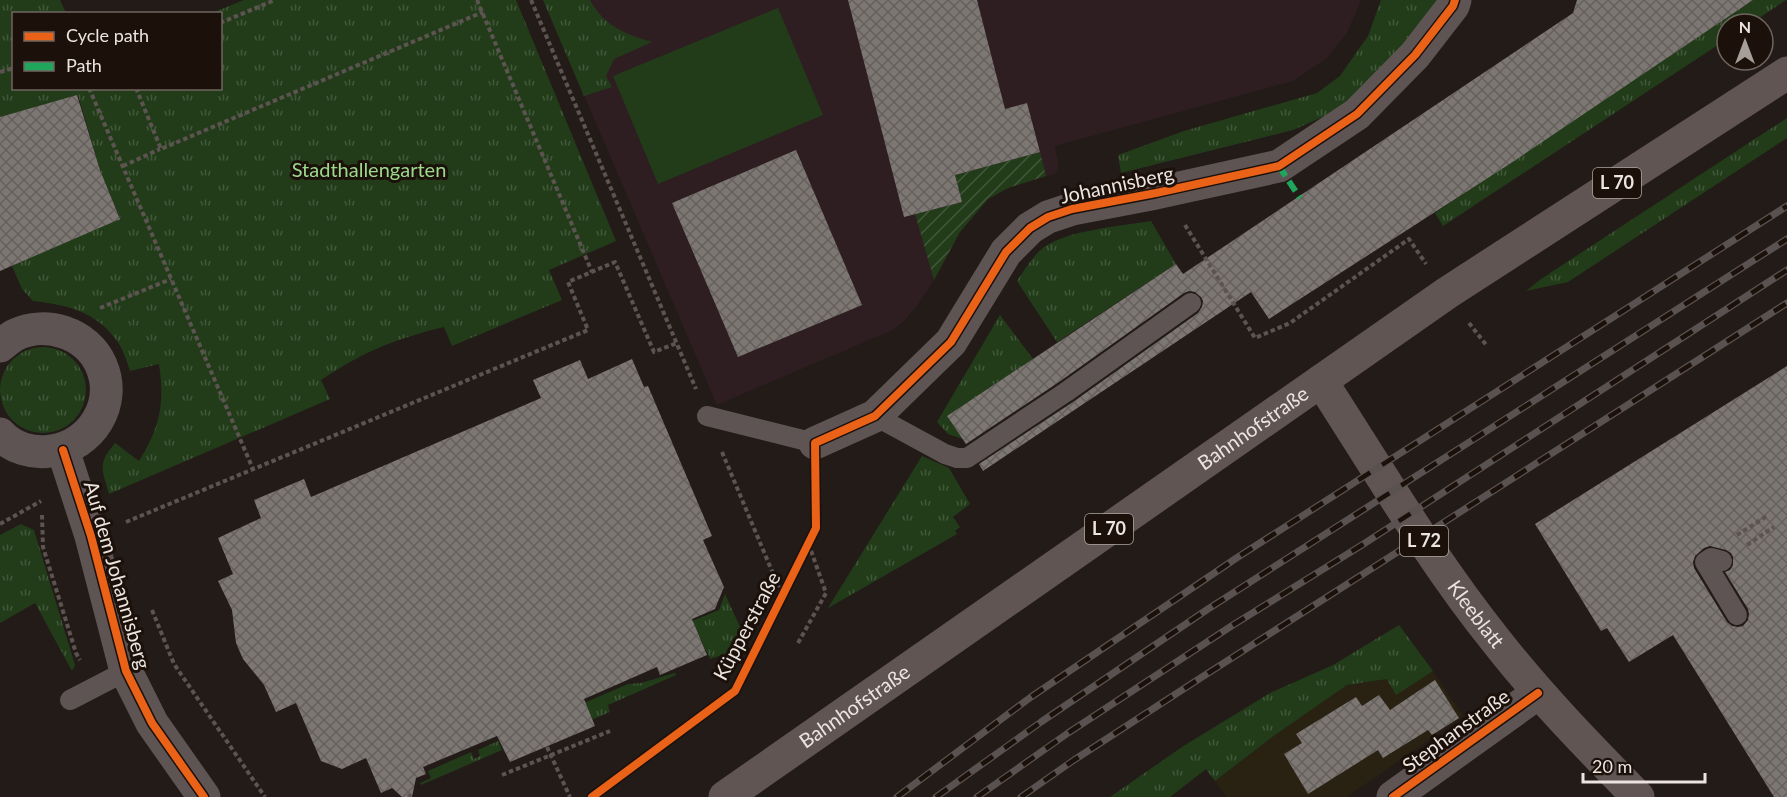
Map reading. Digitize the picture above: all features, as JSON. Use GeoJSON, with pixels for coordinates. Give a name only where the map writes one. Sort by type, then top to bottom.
{"type":"FeatureCollection","features":[{"type":"Feature","properties":{"kind":"main road","name":"Bahnhofstraße"},"geometry":{"type":"LineString","coordinates":[[725,797],[1447,293],[1787,73]]}},
{"type":"Feature","properties":{"kind":"main road","name":"Kleeblatt"},"geometry":{"type":"LineString","coordinates":[[1321,381],[1411,523],[1496,641],[1538,693],[1638,797]]}},
{"type":"Feature","properties":{"kind":"street","name":"Johannisberg"},"geometry":{"type":"LineString","coordinates":[[815,443],[875,416],[951,342],[1005,252],[1030,228],[1072,209],[1279,166],[1357,114],[1415,55],[1453,6],[1455,0]]}},
{"type":"Feature","properties":{"kind":"street"},"geometry":{"type":"LineString","coordinates":[[0,346],[14,336],[33,329],[54,329],[74,336],[90,348],[101,365],[106,386],[104,406],[95,425],[81,440],[63,450],[43,452],[22,449],[0,434]]}},
{"type":"Feature","properties":{"kind":"street","name":"Auf dem Johannisberg"},"geometry":{"type":"LineString","coordinates":[[63,450],[91,536],[126,671],[152,723],[204,797]]}},
{"type":"Feature","properties":{"kind":"street","name":"Stephanstraße"},"geometry":{"type":"LineString","coordinates":[[1394,797],[1538,693]]}},
{"type":"Feature","properties":{"kind":"lane"},"geometry":{"type":"LineString","coordinates":[[875,416],[945,454],[967,458],[1066,392],[1191,303]]}},
{"type":"Feature","properties":{"kind":"lane"},"geometry":{"type":"LineString","coordinates":[[707,416],[815,443]]}},
{"type":"Feature","properties":{"kind":"lane"},"geometry":{"type":"LineString","coordinates":[[1716,556],[1705,562],[1737,615]]}},
{"type":"Feature","properties":{"kind":"lane"},"geometry":{"type":"LineString","coordinates":[[70,700],[126,671]]}},
{"type":"Feature","properties":{"kind":"path"},"geometry":{"type":"LineString","coordinates":[[222,23],[275,0]]}},
{"type":"Feature","properties":{"kind":"path"},"geometry":{"type":"LineString","coordinates":[[477,0],[592,272]]}},
{"type":"Feature","properties":{"kind":"path"},"geometry":{"type":"LineString","coordinates":[[123,166],[483,12]]}},
{"type":"Feature","properties":{"kind":"path"},"geometry":{"type":"LineString","coordinates":[[90,90],[253,469]]}},
{"type":"Feature","properties":{"kind":"path"},"geometry":{"type":"LineString","coordinates":[[137,90],[160,149]]}},
{"type":"Feature","properties":{"kind":"path"},"geometry":{"type":"LineString","coordinates":[[1191,234],[1255,338]]}},
{"type":"Feature","properties":{"kind":"path"},"geometry":{"type":"LineString","coordinates":[[91,536],[588,330],[568,282],[615,262],[654,352],[677,343]]}},
{"type":"Feature","properties":{"kind":"path"},"geometry":{"type":"LineString","coordinates":[[74,336],[90,312],[171,279]]}},
{"type":"Feature","properties":{"kind":"path"},"geometry":{"type":"LineString","coordinates":[[1716,556],[1767,516]]}},
{"type":"Feature","properties":{"kind":"path"},"geometry":{"type":"LineString","coordinates":[[798,643],[826,593],[809,544]]}},
{"type":"Feature","properties":{"kind":"path"},"geometry":{"type":"LineString","coordinates":[[148,600],[174,664],[265,797]]}},
{"type":"Feature","properties":{"kind":"path"},"geometry":{"type":"LineString","coordinates":[[502,775],[610,730]]}},
{"type":"Feature","properties":{"kind":"path"},"geometry":{"type":"LineString","coordinates":[[547,747],[570,797]]}},
{"type":"Feature","properties":{"kind":"shaded area"},"geometry":{"type":"Polygon","coordinates":[[[543,0],[1361,0],[1347,33],[1327,58],[1293,81],[1055,146],[1059,167],[1057,171],[1054,174],[1008,188],[988,199],[960,232],[917,306],[893,330],[717,405],[543,0]]]}},
{"type":"Feature","properties":{"kind":"shaded area"},"geometry":{"type":"Polygon","coordinates":[[[1433,671],[1463,716],[1347,797],[1226,797],[1215,781],[1275,735],[1347,685],[1388,679],[1397,694],[1433,671]]]}},
{"type":"Feature","properties":{"kind":"green space","name":"Stadthallengarten"},"geometry":{"type":"Polygon","coordinates":[[[0,0],[60,0],[66,12],[12,12],[12,90],[222,90],[222,12],[214,12],[244,0],[516,0],[616,241],[549,270],[562,300],[452,346],[444,327],[410,336],[380,348],[321,380],[330,399],[109,494],[104,478],[103,462],[109,450],[115,443],[139,461],[152,437],[161,403],[159,364],[130,371],[119,344],[102,324],[70,308],[33,301],[22,289],[12,266],[120,218],[100,170],[78,95],[0,117],[0,0]]]}},
{"type":"Feature","properties":{"kind":"green space"},"geometry":{"type":"Polygon","coordinates":[[[543,0],[590,0],[602,16],[616,28],[652,42],[614,59],[606,76],[612,87],[584,96],[543,0]]]}},
{"type":"Feature","properties":{"kind":"green space"},"geometry":{"type":"Polygon","coordinates":[[[1381,0],[1441,0],[1403,49],[1350,105],[1293,130],[1121,173],[1118,155],[1184,131],[1317,93],[1340,76],[1368,36],[1381,0]]]}},
{"type":"Feature","properties":{"kind":"green space"},"geometry":{"type":"Polygon","coordinates":[[[1753,0],[1786,0],[1768,12],[1735,12],[1753,0]]]}},
{"type":"Feature","properties":{"kind":"green space"},"geometry":{"type":"Polygon","coordinates":[[[778,8],[823,115],[658,184],[613,76],[778,8]]]}},
{"type":"Feature","properties":{"kind":"green space"},"geometry":{"type":"Polygon","coordinates":[[[1715,25],[1715,47],[1443,226],[1435,213],[1715,25]]]}},
{"type":"Feature","properties":{"kind":"green space"},"geometry":{"type":"Polygon","coordinates":[[[1787,118],[1787,138],[1568,282],[1526,291],[1541,279],[1787,118]]]}},
{"type":"Feature","properties":{"kind":"green space"},"geometry":{"type":"Polygon","coordinates":[[[1040,152],[1046,176],[1008,188],[988,199],[960,232],[934,280],[915,214],[962,202],[955,175],[1040,152]]]}},
{"type":"Feature","properties":{"kind":"green space"},"geometry":{"type":"Polygon","coordinates":[[[1151,221],[1176,264],[1057,342],[1017,281],[1032,259],[1043,248],[1066,237],[1151,221]]]}},
{"type":"Feature","properties":{"kind":"green space"},"geometry":{"type":"Polygon","coordinates":[[[1000,315],[1033,359],[947,416],[963,439],[948,434],[937,422],[1000,315]]]}},
{"type":"Feature","properties":{"kind":"green space"},"geometry":{"type":"Polygon","coordinates":[[[43,347],[67,354],[79,366],[86,390],[79,414],[67,426],[43,433],[19,426],[7,414],[0,390],[7,366],[19,354],[43,347]]]}},
{"type":"Feature","properties":{"kind":"green space"},"geometry":{"type":"Polygon","coordinates":[[[922,456],[949,468],[970,504],[953,517],[960,527],[955,531],[957,534],[828,608],[922,456]]]}},
{"type":"Feature","properties":{"kind":"green space"},"geometry":{"type":"Polygon","coordinates":[[[21,524],[34,530],[75,665],[72,671],[35,603],[0,623],[0,535],[21,524]]]}},
{"type":"Feature","properties":{"kind":"green space"},"geometry":{"type":"Polygon","coordinates":[[[725,594],[741,629],[740,644],[732,652],[710,659],[692,621],[719,610],[725,594]]]}},
{"type":"Feature","properties":{"kind":"green space"},"geometry":{"type":"Polygon","coordinates":[[[1399,625],[1433,671],[1396,695],[1387,679],[1347,685],[1275,735],[1215,781],[1206,769],[1170,797],[1110,797],[1182,747],[1270,693],[1333,665],[1399,625]]]}},
{"type":"Feature","properties":{"kind":"green space"},"geometry":{"type":"Polygon","coordinates":[[[675,673],[676,675],[608,705],[610,712],[591,720],[584,703],[628,684],[641,683],[675,673]]]}},
{"type":"Feature","properties":{"kind":"green space"},"geometry":{"type":"Polygon","coordinates":[[[498,741],[502,750],[421,785],[420,783],[431,778],[428,771],[471,752],[474,759],[480,756],[478,750],[498,741]]]}},
{"type":"Feature","properties":{"kind":"building"},"geometry":{"type":"Polygon","coordinates":[[[848,0],[977,0],[1005,109],[1027,103],[1040,152],[955,175],[962,202],[904,217],[848,0]]]}},
{"type":"Feature","properties":{"kind":"building"},"geometry":{"type":"Polygon","coordinates":[[[1577,0],[1753,0],[1735,12],[1715,12],[1715,26],[1508,165],[1269,319],[1251,292],[983,471],[979,464],[1073,402],[1198,313],[1202,307],[1201,297],[1195,292],[1184,293],[1059,382],[966,444],[947,416],[1176,264],[1183,274],[1573,13],[1577,0]]]}},
{"type":"Feature","properties":{"kind":"building"},"geometry":{"type":"Polygon","coordinates":[[[77,95],[100,170],[120,219],[0,271],[0,117],[77,95]]]}},
{"type":"Feature","properties":{"kind":"building"},"geometry":{"type":"Polygon","coordinates":[[[796,150],[862,305],[738,357],[672,203],[796,150]]]}},
{"type":"Feature","properties":{"kind":"building"},"geometry":{"type":"Polygon","coordinates":[[[632,359],[644,387],[648,386],[712,536],[703,540],[724,587],[715,609],[692,619],[707,655],[660,675],[657,667],[584,699],[595,726],[510,762],[497,736],[423,767],[426,774],[416,778],[412,797],[402,797],[392,788],[381,793],[366,758],[342,769],[321,761],[296,703],[276,712],[264,685],[243,659],[236,643],[232,610],[218,581],[233,574],[218,538],[261,518],[254,500],[304,479],[311,497],[541,398],[533,380],[580,360],[588,379],[632,359]]]}},
{"type":"Feature","properties":{"kind":"building"},"geometry":{"type":"Polygon","coordinates":[[[1787,366],[1787,797],[1774,797],[1673,635],[1629,662],[1607,628],[1601,631],[1535,524],[1787,366]],[[1710,546],[1704,548],[1695,556],[1693,562],[1694,568],[1727,622],[1738,627],[1743,626],[1749,614],[1725,572],[1733,565],[1733,557],[1726,550],[1710,546]]]}},
{"type":"Feature","properties":{"kind":"building"},"geometry":{"type":"Polygon","coordinates":[[[1435,680],[1459,718],[1432,735],[1428,730],[1383,758],[1378,750],[1308,794],[1284,754],[1302,743],[1296,734],[1356,697],[1362,706],[1379,695],[1390,710],[1435,680]]]}},
{"type":"Feature","properties":{"kind":"railway"},"geometry":{"type":"LineString","coordinates":[[897,797],[1031,697],[1238,557],[1787,206]]}},
{"type":"Feature","properties":{"kind":"railway"},"geometry":{"type":"LineString","coordinates":[[936,797],[1041,722],[1208,609],[1787,239]]}},
{"type":"Feature","properties":{"kind":"railway"},"geometry":{"type":"LineString","coordinates":[[977,797],[1068,733],[1233,625],[1362,545],[1787,270]]}},
{"type":"Feature","properties":{"kind":"railway"},"geometry":{"type":"LineString","coordinates":[[1021,797],[1202,677],[1787,303]]}},
{"type":"Feature","properties":{"kind":"marked path"},"geometry":{"type":"LineString","coordinates":[[1279,166],[1300,198]]}},
{"type":"Feature","properties":{"kind":"cycle path","name":"Küpperstraße"},"geometry":{"type":"LineString","coordinates":[[592,797],[735,691],[816,528],[815,443],[875,416],[951,342],[1006,252],[1030,228],[1048,217],[1072,209],[1279,166],[1357,114],[1415,55],[1453,6],[1455,0]]}},
{"type":"Feature","properties":{"kind":"cycle path"},"geometry":{"type":"LineString","coordinates":[[63,450],[91,536],[126,671],[152,723],[204,797]]}},
{"type":"Feature","properties":{"kind":"cycle path"},"geometry":{"type":"LineString","coordinates":[[1393,797],[1538,693]]}}]}
